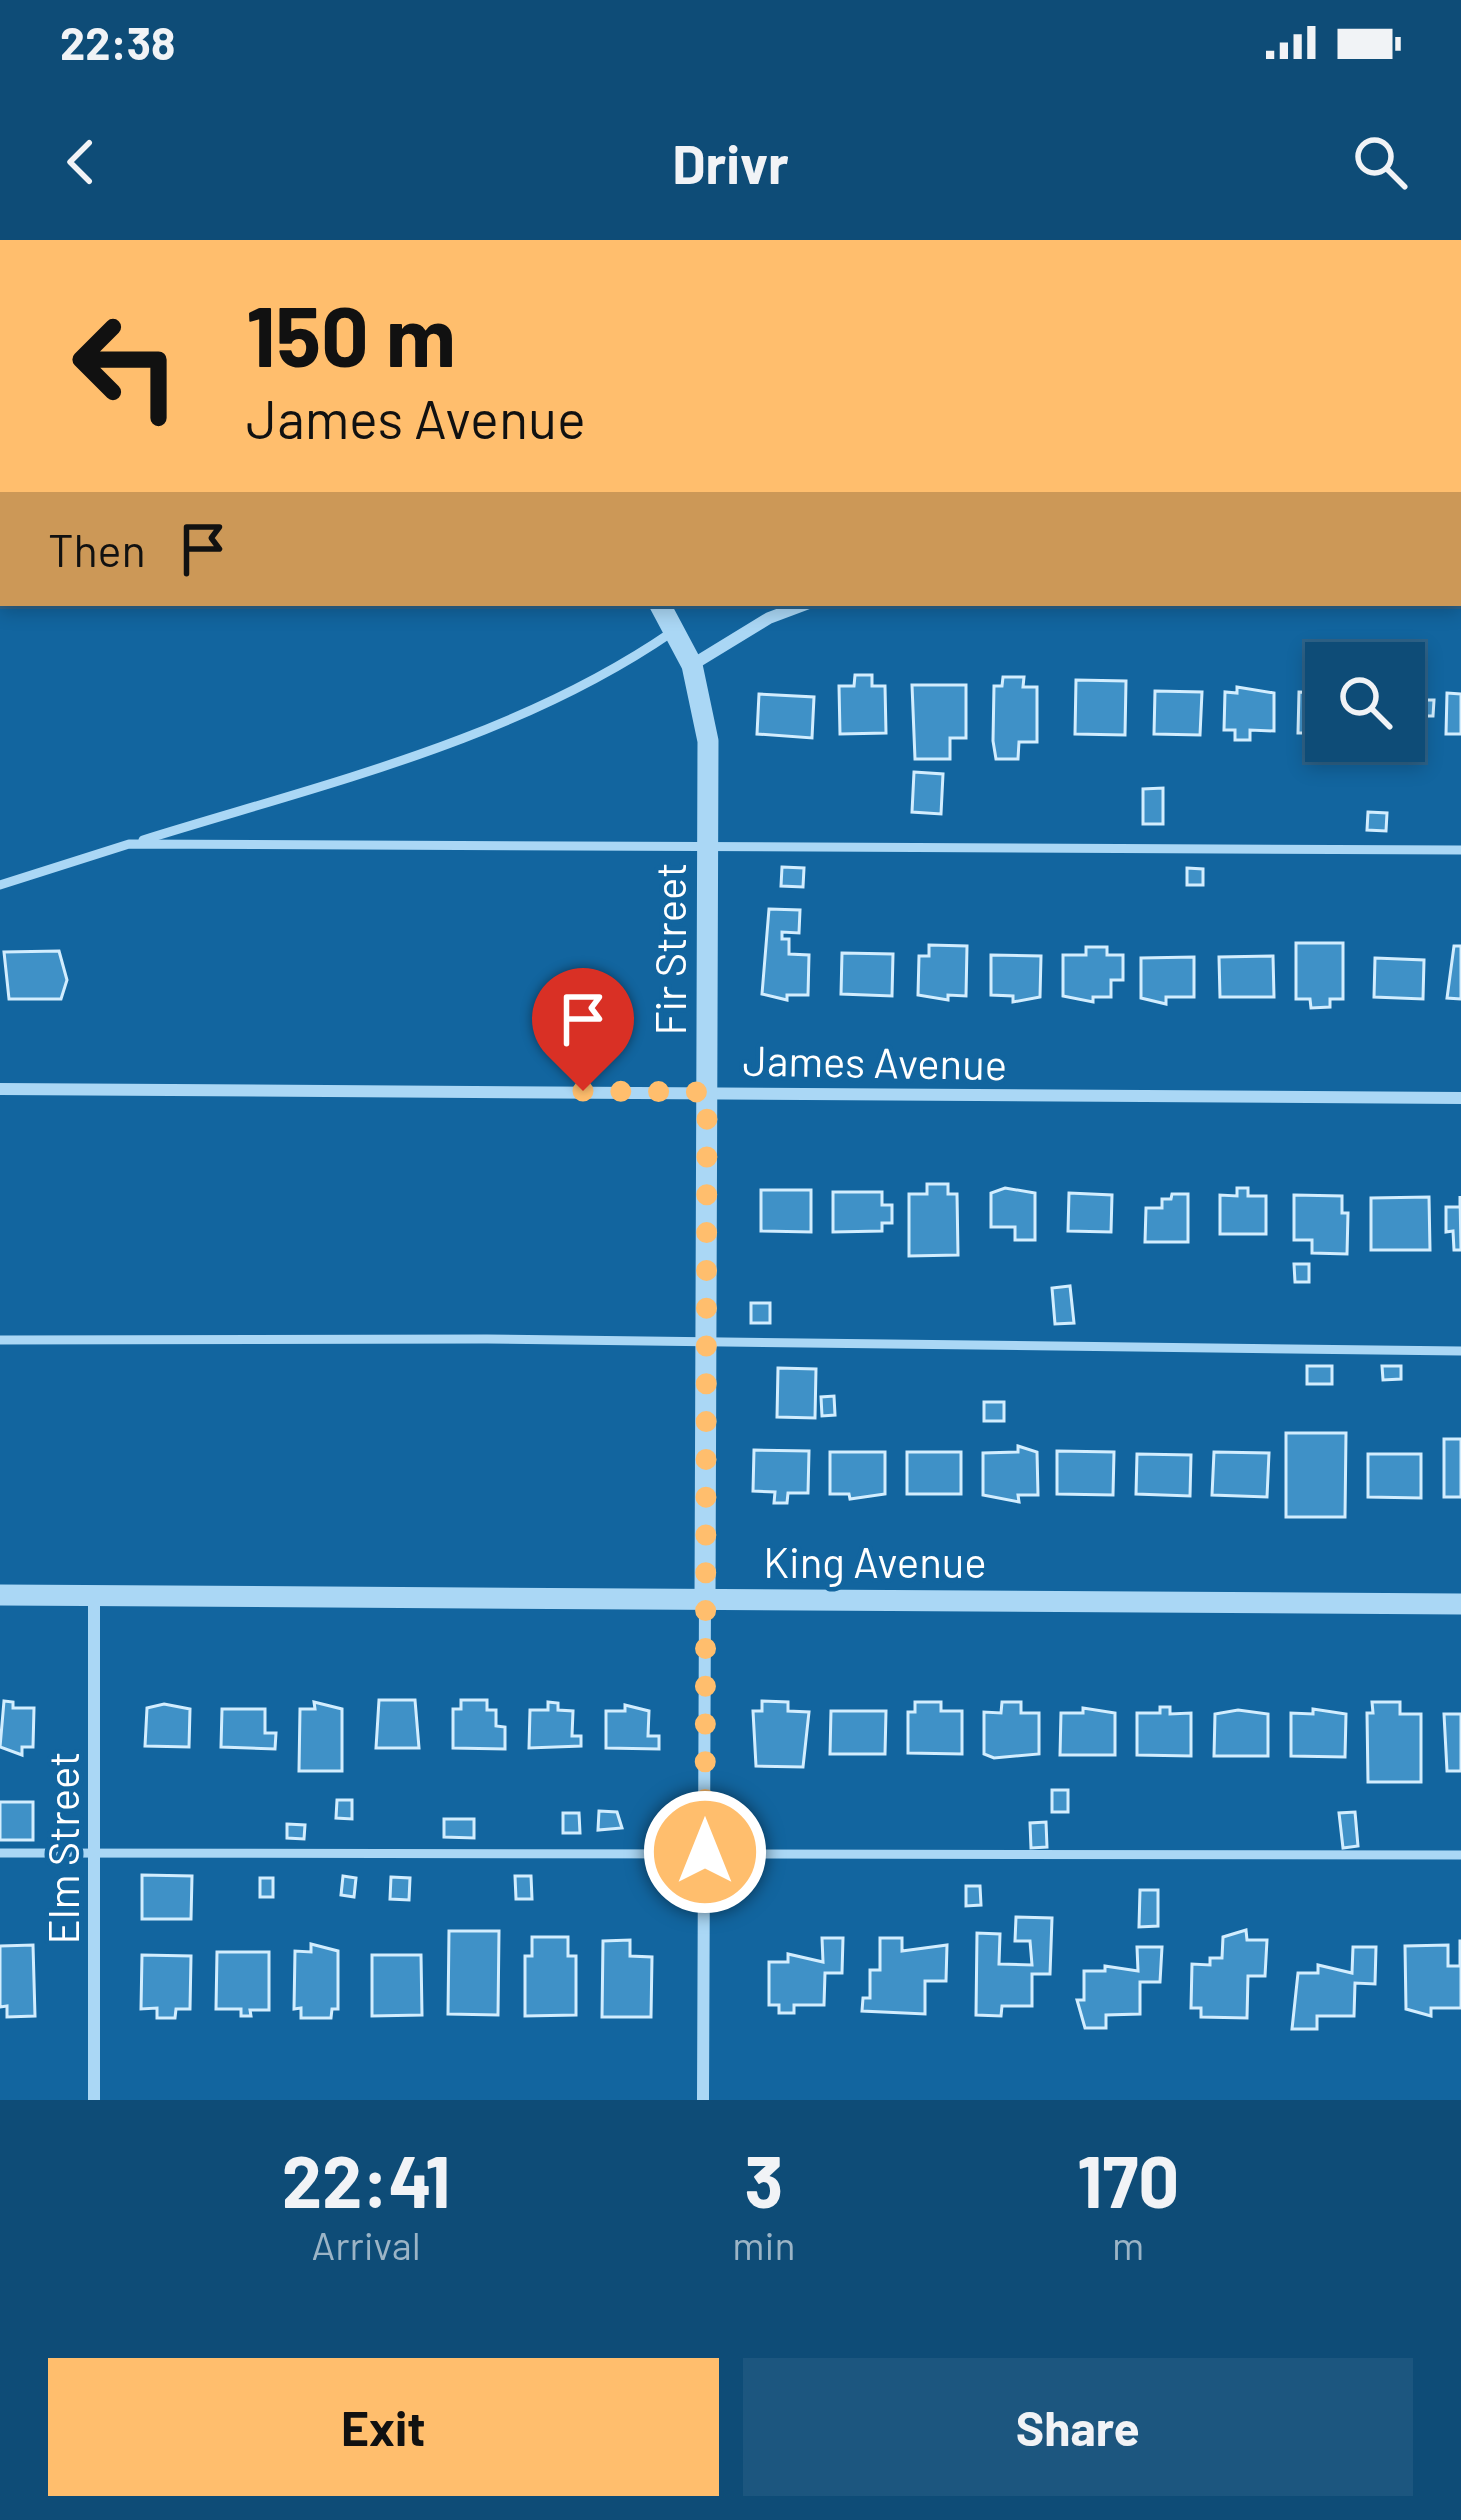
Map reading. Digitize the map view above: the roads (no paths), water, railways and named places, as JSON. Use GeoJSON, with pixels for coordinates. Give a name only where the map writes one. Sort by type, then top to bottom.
{"type":"FeatureCollection","features":[{"type":"Feature","properties":{"kind":"street","name":"Fir Street"},"geometry":{"type":"LineString","coordinates":[[661,606],[692,665],[708,741],[703,2100]]}},
{"type":"Feature","properties":{"kind":"street"},"geometry":{"type":"LineString","coordinates":[[692,665],[770,618],[801,606]]}},
{"type":"Feature","properties":{"kind":"street","name":"James Avenue"},"geometry":{"type":"LineString","coordinates":[[0,1089],[1461,1098]]}},
{"type":"Feature","properties":{"kind":"street","name":"King Avenue"},"geometry":{"type":"LineString","coordinates":[[0,1595],[1461,1604]]}},
{"type":"Feature","properties":{"kind":"street","name":"Elm Street"},"geometry":{"type":"LineString","coordinates":[[94,1596],[94,2100]]}},
{"type":"Feature","properties":{"kind":"lane"},"geometry":{"type":"LineString","coordinates":[[770,606],[770,618]]}},
{"type":"Feature","properties":{"kind":"lane"},"geometry":{"type":"LineString","coordinates":[[0,886],[480,732],[619,668],[676,629]]}},
{"type":"Feature","properties":{"kind":"lane"},"geometry":{"type":"LineString","coordinates":[[129,844],[1461,850]]}},
{"type":"Feature","properties":{"kind":"lane"},"geometry":{"type":"LineString","coordinates":[[0,1340],[1461,1351]]}},
{"type":"Feature","properties":{"kind":"lane"},"geometry":{"type":"LineString","coordinates":[[0,1853],[1461,1855]]}}]}
